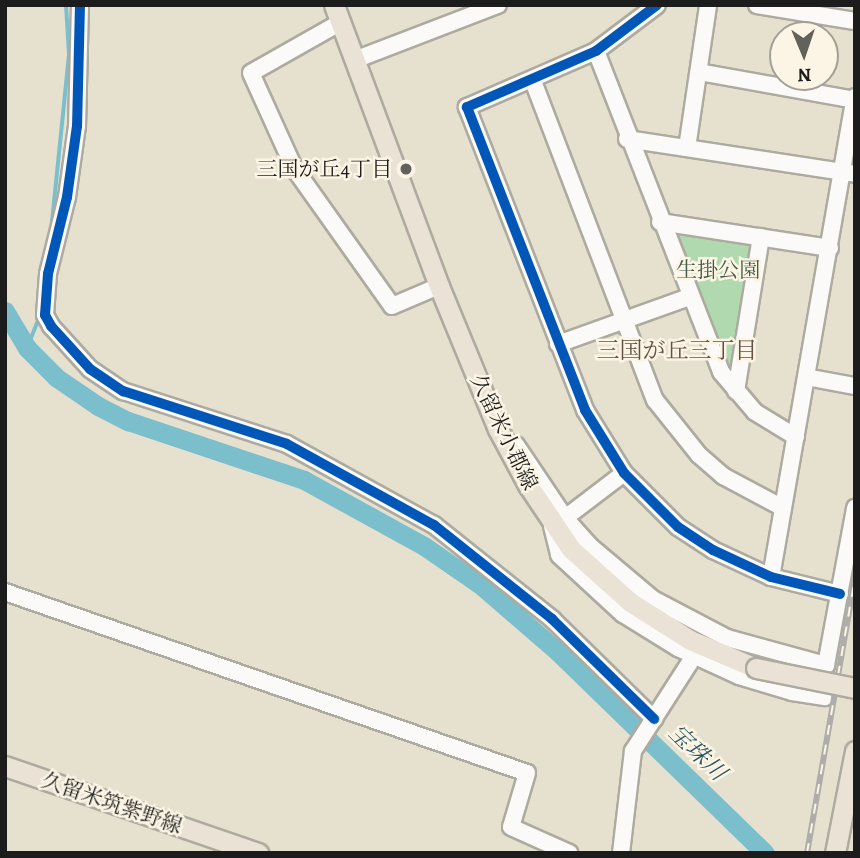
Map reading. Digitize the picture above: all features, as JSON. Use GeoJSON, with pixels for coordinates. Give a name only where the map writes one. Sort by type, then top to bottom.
{"type":"FeatureCollection","features":[{"type":"Feature","properties":{"kind":"main road","name":"久留米小郡線"},"geometry":{"type":"LineString","coordinates":[[338,14],[439,286],[498,429],[558,519],[571,549],[630,602],[690,640],[756,668],[855,688]]}},
{"type":"Feature","properties":{"kind":"main road"},"geometry":{"type":"LineString","coordinates":[[835,853],[855,751]]}},
{"type":"Feature","properties":{"kind":"main road","name":"久留米筑紫野線"},"geometry":{"type":"LineString","coordinates":[[5,766],[258,853]]}},
{"type":"Feature","properties":{"kind":"street"},"geometry":{"type":"LineString","coordinates":[[80,5],[77,126],[67,197],[48,274],[45,315],[51,326],[90,369],[122,391],[287,444],[434,525],[552,619],[652,722]]}},
{"type":"Feature","properties":{"kind":"street"},"geometry":{"type":"LineString","coordinates":[[356,59],[498,5]]}},
{"type":"Feature","properties":{"kind":"street"},"geometry":{"type":"LineString","coordinates":[[657,5],[596,51],[533,81],[467,107],[585,410],[624,473],[678,527],[771,577],[840,594]]}},
{"type":"Feature","properties":{"kind":"street"},"geometry":{"type":"LineString","coordinates":[[687,148],[708,5]]}},
{"type":"Feature","properties":{"kind":"street"},"geometry":{"type":"LineString","coordinates":[[757,5],[855,21]]}},
{"type":"Feature","properties":{"kind":"street"},"geometry":{"type":"LineString","coordinates":[[338,14],[251,73],[294,168],[392,306],[439,286]]}},
{"type":"Feature","properties":{"kind":"street"},"geometry":{"type":"LineString","coordinates":[[596,51],[627,139],[721,372],[769,424],[796,437]]}},
{"type":"Feature","properties":{"kind":"street"},"geometry":{"type":"LineString","coordinates":[[699,72],[855,98],[849,173],[830,248],[771,577]]}},
{"type":"Feature","properties":{"kind":"street"},"geometry":{"type":"LineString","coordinates":[[533,81],[655,400],[692,446],[723,476],[783,508]]}},
{"type":"Feature","properties":{"kind":"street"},"geometry":{"type":"LineString","coordinates":[[627,139],[849,173]]}},
{"type":"Feature","properties":{"kind":"street"},"geometry":{"type":"LineString","coordinates":[[660,222],[830,248]]}},
{"type":"Feature","properties":{"kind":"street"},"geometry":{"type":"LineString","coordinates":[[736,391],[761,237]]}},
{"type":"Feature","properties":{"kind":"street"},"geometry":{"type":"LineString","coordinates":[[558,344],[689,297]]}},
{"type":"Feature","properties":{"kind":"street"},"geometry":{"type":"LineString","coordinates":[[806,377],[855,386]]}},
{"type":"Feature","properties":{"kind":"street"},"geometry":{"type":"LineString","coordinates":[[558,519],[624,473]]}},
{"type":"Feature","properties":{"kind":"street"},"geometry":{"type":"LineString","coordinates":[[558,519],[653,598],[727,638],[770,652],[826,665],[855,508]]}},
{"type":"Feature","properties":{"kind":"street"},"geometry":{"type":"LineString","coordinates":[[558,519],[559,555],[623,614],[694,656],[739,676],[825,696]]}},
{"type":"Feature","properties":{"kind":"street"},"geometry":{"type":"LineString","coordinates":[[5,592],[527,773],[511,827],[569,853]]}},
{"type":"Feature","properties":{"kind":"street"},"geometry":{"type":"LineString","coordinates":[[621,853],[636,745],[694,656]]}},
{"type":"Feature","properties":{"kind":"green space","name":"生掛公園"},"geometry":{"type":"Polygon","coordinates":[[[673,228],[752,241],[755,246],[734,374],[727,375],[673,228]]]}},
{"type":"Feature","properties":{"kind":"waterway"},"geometry":{"type":"LineString","coordinates":[[51,232],[69,54],[66,5]]}},
{"type":"Feature","properties":{"kind":"waterway"},"geometry":{"type":"LineString","coordinates":[[38,311],[40,280]]}},
{"type":"Feature","properties":{"kind":"waterway","name":"宝珠川"},"geometry":{"type":"LineString","coordinates":[[5,311],[27,348],[57,378],[98,406],[128,421],[304,480],[424,546],[482,586],[556,650],[765,853]]}},
{"type":"Feature","properties":{"kind":"waterway"},"geometry":{"type":"LineString","coordinates":[[27,348],[39,318]]}},
{"type":"Feature","properties":{"kind":"railway"},"geometry":{"type":"LineString","coordinates":[[807,853],[855,579]]}},
{"type":"Feature","properties":{"kind":"cycle path"},"geometry":{"type":"LineString","coordinates":[[80,5],[77,126],[67,197],[48,274],[45,315],[51,326],[90,369],[123,391],[287,444],[434,525],[552,619],[654,719]]}},
{"type":"Feature","properties":{"kind":"cycle path"},"geometry":{"type":"LineString","coordinates":[[657,5],[596,51],[467,107],[585,410],[624,473],[678,527],[713,550],[771,577],[840,594]]}},
{"type":"Feature","properties":{"kind":"place","name":"三国が丘4丁目"},"geometry":{"type":"Point","coordinates":[406,169]}},
{"type":"Feature","properties":{"kind":"district","name":"三国が丘三丁目"},"geometry":{"type":"Point","coordinates":[677,351]}}]}
